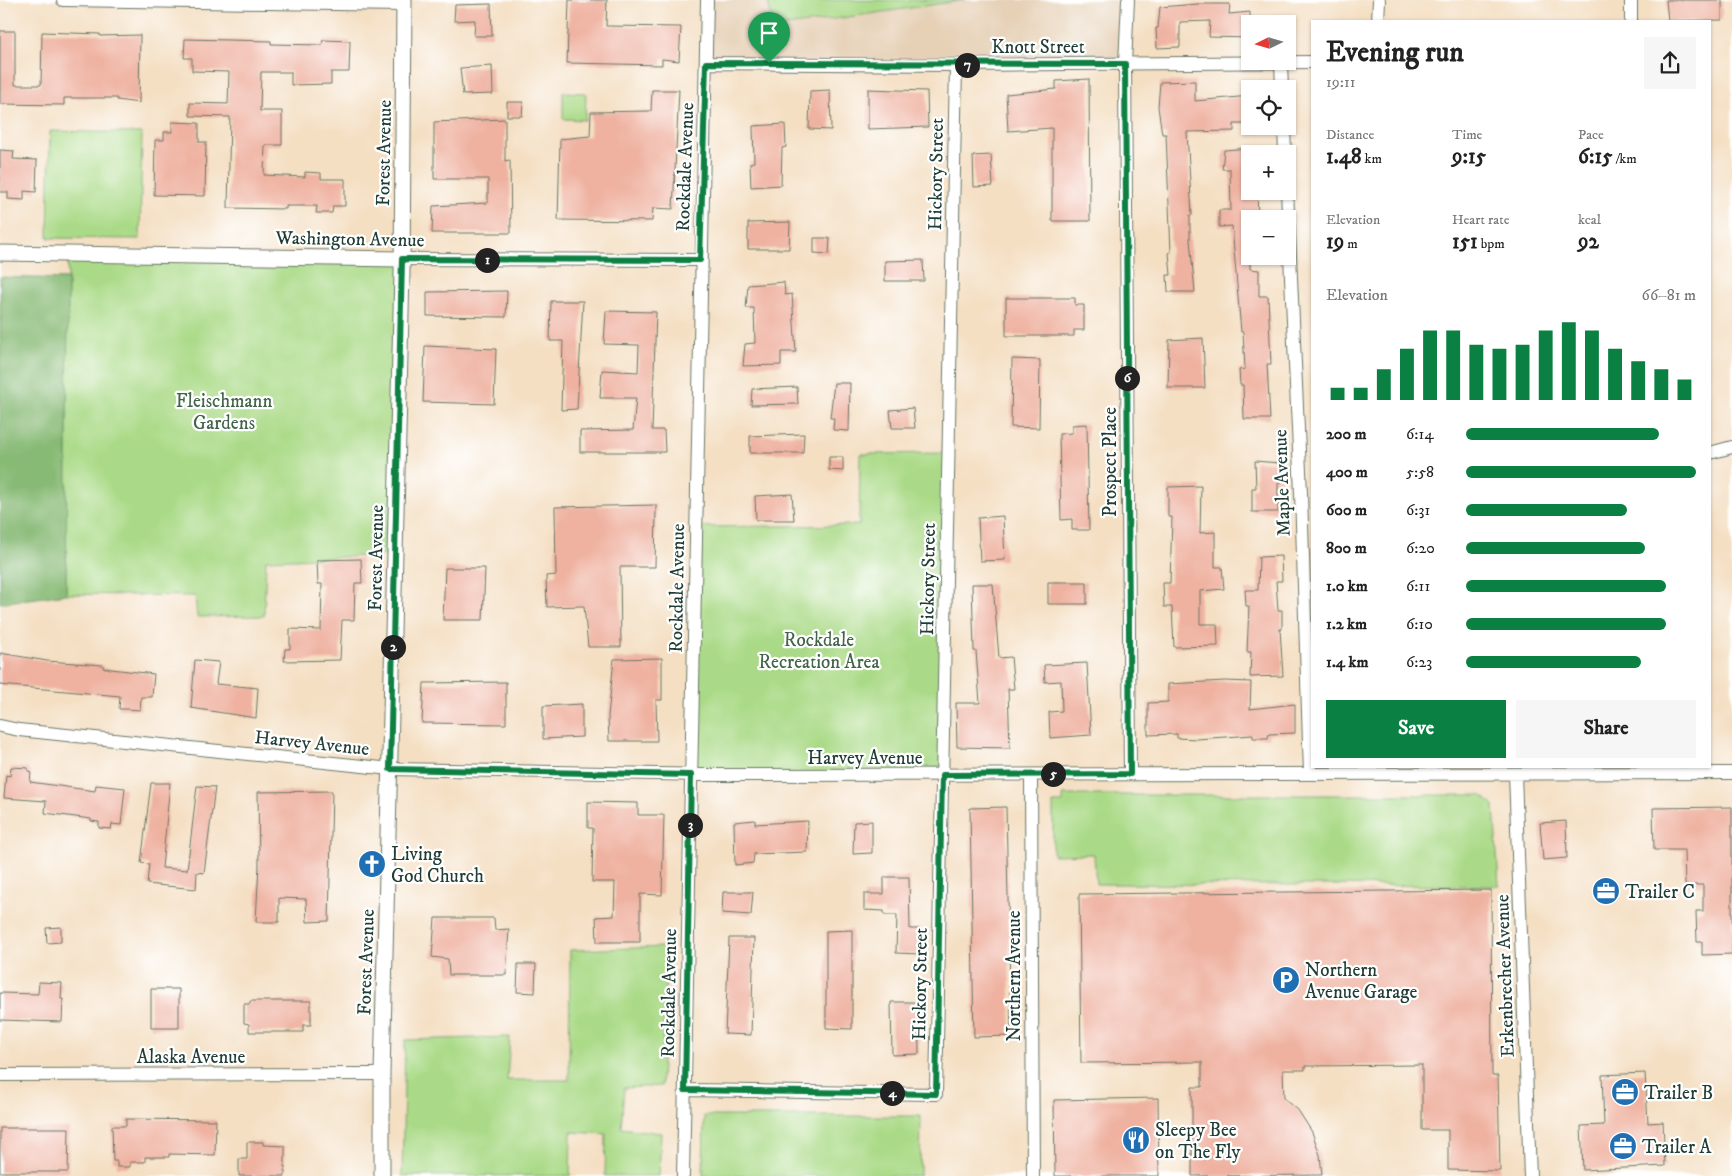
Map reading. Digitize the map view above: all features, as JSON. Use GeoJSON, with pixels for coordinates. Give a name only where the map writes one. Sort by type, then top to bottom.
{"type":"FeatureCollection","features":[{"type":"Feature","properties":{"kind":"street"},"geometry":{"type":"LineString","coordinates":[[63,0],[404,2]]}},
{"type":"Feature","properties":{"kind":"street","name":"Rockdale Avenue"},"geometry":{"type":"LineString","coordinates":[[683,1176],[700,260],[707,0]]}},
{"type":"Feature","properties":{"kind":"street","name":"Prospect Place"},"geometry":{"type":"LineString","coordinates":[[1128,0],[1125,64],[1130,774]]}},
{"type":"Feature","properties":{"kind":"street"},"geometry":{"type":"LineString","coordinates":[[1378,20],[1379,0]]}},
{"type":"Feature","properties":{"kind":"street"},"geometry":{"type":"LineString","coordinates":[[1631,0],[1632,20]]}},
{"type":"Feature","properties":{"kind":"street","name":"Forest Avenue"},"geometry":{"type":"LineString","coordinates":[[382,1176],[382,1074],[402,259],[404,2]]}},
{"type":"Feature","properties":{"kind":"street"},"geometry":{"type":"LineString","coordinates":[[1296,62],[1311,62]]}},
{"type":"Feature","properties":{"kind":"street","name":"Knott Street"},"geometry":{"type":"LineString","coordinates":[[706,63],[956,65],[1241,63]]}},
{"type":"Feature","properties":{"kind":"street","name":"Hickory Street"},"geometry":{"type":"LineString","coordinates":[[685,1090],[936,1094],[956,65]]}},
{"type":"Feature","properties":{"kind":"street","name":"Maple Avenue"},"geometry":{"type":"LineString","coordinates":[[1288,200],[1307,493],[1310,774]]}},
{"type":"Feature","properties":{"kind":"street","name":"Washington Avenue"},"geometry":{"type":"LineString","coordinates":[[0,252],[402,259],[700,260]]}},
{"type":"Feature","properties":{"kind":"street"},"geometry":{"type":"LineString","coordinates":[[1711,453],[1732,447]]}},
{"type":"Feature","properties":{"kind":"street","name":"Harvey Avenue"},"geometry":{"type":"LineString","coordinates":[[0,726],[19,730],[390,769],[691,775],[1732,773]]}},
{"type":"Feature","properties":{"kind":"street","name":"Erkenbrecher Avenue"},"geometry":{"type":"LineString","coordinates":[[1515,774],[1530,1176]]}},
{"type":"Feature","properties":{"kind":"street","name":"Northern Avenue"},"geometry":{"type":"LineString","coordinates":[[1031,775],[1033,1176]]}},
{"type":"Feature","properties":{"kind":"street","name":"Alaska Avenue"},"geometry":{"type":"LineString","coordinates":[[0,1076],[382,1074]]}},
{"type":"Feature","properties":{"kind":"shaded area"},"geometry":{"type":"Polygon","coordinates":[[[707,0],[1128,0],[1125,64],[706,63],[707,0]]]}},
{"type":"Feature","properties":{"kind":"green space"},"geometry":{"type":"Polygon","coordinates":[[[768,0],[965,0],[773,28],[768,0]]]}},
{"type":"Feature","properties":{"kind":"green space"},"geometry":{"type":"Polygon","coordinates":[[[563,92],[586,93],[585,120],[563,119],[563,92]]]}},
{"type":"Feature","properties":{"kind":"green space"},"geometry":{"type":"Polygon","coordinates":[[[50,131],[142,133],[140,239],[48,238],[50,131]]]}},
{"type":"Feature","properties":{"kind":"green space","name":"Fleischmann Gardens"},"geometry":{"type":"Polygon","coordinates":[[[68,254],[402,259],[396,555],[266,560],[264,616],[197,617],[195,596],[66,594],[68,254]]]}},
{"type":"Feature","properties":{"kind":"green space"},"geometry":{"type":"Polygon","coordinates":[[[0,277],[68,279],[66,594],[0,603],[0,277]]]}},
{"type":"Feature","properties":{"kind":"green space","name":"Rockdale Recreation Area"},"geometry":{"type":"Polygon","coordinates":[[[948,453],[942,775],[691,775],[696,527],[859,525],[860,454],[948,453]]]}},
{"type":"Feature","properties":{"kind":"green space"},"geometry":{"type":"Polygon","coordinates":[[[1063,795],[1481,795],[1494,806],[1499,886],[1096,884],[1094,854],[1053,855],[1053,803],[1063,803],[1063,795]]]}},
{"type":"Feature","properties":{"kind":"green space"},"geometry":{"type":"Polygon","coordinates":[[[667,947],[661,1086],[624,1088],[621,1128],[661,1133],[659,1176],[605,1176],[606,1134],[571,1132],[570,1176],[402,1176],[405,1040],[510,1037],[507,1080],[569,1080],[570,950],[667,947]]]}},
{"type":"Feature","properties":{"kind":"green space"},"geometry":{"type":"Polygon","coordinates":[[[704,1116],[921,1116],[920,1176],[703,1176],[704,1116]]]}},
{"type":"Feature","properties":{"kind":"building"},"geometry":{"type":"Polygon","coordinates":[[[569,0],[607,0],[606,26],[681,27],[679,61],[662,59],[662,65],[567,63],[569,0]]]}},
{"type":"Feature","properties":{"kind":"building"},"geometry":{"type":"Polygon","coordinates":[[[1666,0],[1722,0],[1722,20],[1668,20],[1666,0]]]}},
{"type":"Feature","properties":{"kind":"building"},"geometry":{"type":"Polygon","coordinates":[[[491,4],[492,36],[474,36],[475,20],[454,21],[455,5],[491,4]]]}},
{"type":"Feature","properties":{"kind":"building"},"geometry":{"type":"Polygon","coordinates":[[[1230,4],[1229,14],[1250,12],[1250,15],[1241,15],[1241,38],[1209,37],[1210,21],[1180,22],[1180,47],[1157,48],[1156,28],[1158,28],[1160,7],[1230,4]]]}},
{"type":"Feature","properties":{"kind":"building"},"geometry":{"type":"Polygon","coordinates":[[[0,31],[15,31],[15,85],[41,85],[42,32],[100,34],[100,36],[140,35],[139,103],[117,100],[117,98],[64,98],[64,105],[0,104],[0,31]]]}},
{"type":"Feature","properties":{"kind":"building"},"geometry":{"type":"Polygon","coordinates":[[[185,39],[271,41],[271,44],[322,45],[323,40],[350,41],[349,72],[331,72],[331,84],[291,85],[291,72],[261,72],[260,111],[282,111],[282,145],[265,145],[264,175],[305,177],[305,172],[321,173],[321,179],[345,179],[345,206],[333,206],[332,213],[316,213],[317,206],[286,206],[286,209],[228,208],[230,117],[190,116],[190,103],[228,104],[229,72],[192,71],[192,58],[184,58],[185,39]]]}},
{"type":"Feature","properties":{"kind":"building"},"geometry":{"type":"Polygon","coordinates":[[[492,66],[493,94],[463,95],[460,68],[492,66]]]}},
{"type":"Feature","properties":{"kind":"building"},"geometry":{"type":"Polygon","coordinates":[[[1089,79],[1090,221],[1052,221],[1052,128],[1008,131],[1006,94],[1056,89],[1056,81],[1089,79]]]}},
{"type":"Feature","properties":{"kind":"building"},"geometry":{"type":"Polygon","coordinates":[[[1195,81],[1195,101],[1241,97],[1241,124],[1234,124],[1234,131],[1187,132],[1192,215],[1190,215],[1190,240],[1195,292],[1168,292],[1167,275],[1171,275],[1169,253],[1171,252],[1166,134],[1162,134],[1158,107],[1160,82],[1195,81]]]}},
{"type":"Feature","properties":{"kind":"building"},"geometry":{"type":"Polygon","coordinates":[[[868,89],[927,91],[928,127],[868,129],[868,89]]]}},
{"type":"Feature","properties":{"kind":"building"},"geometry":{"type":"Polygon","coordinates":[[[652,90],[679,90],[673,209],[653,208],[652,221],[558,220],[560,139],[590,136],[591,112],[651,111],[652,90]]]}},
{"type":"Feature","properties":{"kind":"building"},"geometry":{"type":"Polygon","coordinates":[[[830,90],[831,130],[809,129],[810,91],[830,90]]]}},
{"type":"Feature","properties":{"kind":"building"},"geometry":{"type":"Polygon","coordinates":[[[507,102],[523,102],[522,116],[507,116],[507,102]]]}},
{"type":"Feature","properties":{"kind":"building"},"geometry":{"type":"Polygon","coordinates":[[[505,119],[505,161],[510,160],[511,233],[432,233],[433,206],[488,203],[488,179],[434,179],[434,122],[505,119]]]}},
{"type":"Feature","properties":{"kind":"building"},"geometry":{"type":"Polygon","coordinates":[[[172,122],[199,123],[199,142],[206,142],[205,196],[154,195],[155,140],[164,140],[164,132],[172,132],[172,122]]]}},
{"type":"Feature","properties":{"kind":"building"},"geometry":{"type":"Polygon","coordinates":[[[785,124],[786,147],[782,148],[781,185],[751,187],[750,163],[754,162],[753,126],[785,124]]]}},
{"type":"Feature","properties":{"kind":"building"},"geometry":{"type":"Polygon","coordinates":[[[1241,149],[1241,200],[1257,200],[1258,210],[1241,210],[1241,265],[1250,265],[1250,269],[1259,270],[1259,296],[1268,296],[1271,364],[1267,364],[1270,419],[1244,419],[1243,385],[1240,385],[1239,370],[1245,369],[1243,332],[1241,332],[1232,226],[1219,227],[1219,210],[1231,210],[1230,169],[1222,169],[1224,150],[1241,149]]]}},
{"type":"Feature","properties":{"kind":"building"},"geometry":{"type":"Polygon","coordinates":[[[0,150],[14,151],[13,159],[37,160],[36,192],[24,191],[24,200],[8,199],[8,192],[0,192],[0,150]]]}},
{"type":"Feature","properties":{"kind":"building"},"geometry":{"type":"Polygon","coordinates":[[[991,155],[993,186],[974,187],[973,156],[991,155]]]}},
{"type":"Feature","properties":{"kind":"building"},"geometry":{"type":"Polygon","coordinates":[[[790,222],[789,249],[748,249],[748,223],[790,222]]]}},
{"type":"Feature","properties":{"kind":"building"},"geometry":{"type":"Polygon","coordinates":[[[814,238],[830,238],[829,254],[814,253],[814,238]]]}},
{"type":"Feature","properties":{"kind":"building"},"geometry":{"type":"Polygon","coordinates":[[[923,260],[924,281],[885,281],[885,261],[923,260]]]}},
{"type":"Feature","properties":{"kind":"building"},"geometry":{"type":"Polygon","coordinates":[[[784,282],[785,295],[792,294],[796,352],[781,352],[781,365],[743,366],[745,344],[755,343],[754,308],[746,308],[748,285],[784,282]]]}},
{"type":"Feature","properties":{"kind":"building"},"geometry":{"type":"Polygon","coordinates":[[[507,291],[506,317],[427,316],[427,292],[507,291]]]}},
{"type":"Feature","properties":{"kind":"building"},"geometry":{"type":"Polygon","coordinates":[[[1006,298],[1075,298],[1075,305],[1084,305],[1084,330],[1074,330],[1074,336],[1006,336],[1006,298]]]}},
{"type":"Feature","properties":{"kind":"building"},"geometry":{"type":"Polygon","coordinates":[[[551,301],[583,301],[577,409],[561,410],[563,341],[550,341],[551,301]]]}},
{"type":"Feature","properties":{"kind":"building"},"geometry":{"type":"Polygon","coordinates":[[[606,311],[656,312],[652,430],[664,430],[665,452],[580,452],[580,431],[633,430],[636,398],[600,398],[602,370],[638,372],[639,345],[604,344],[606,311]]]}},
{"type":"Feature","properties":{"kind":"building"},"geometry":{"type":"Polygon","coordinates":[[[1203,338],[1205,388],[1168,388],[1169,340],[1203,338]]]}},
{"type":"Feature","properties":{"kind":"building"},"geometry":{"type":"Polygon","coordinates":[[[425,346],[496,349],[494,404],[423,402],[425,346]]]}},
{"type":"Feature","properties":{"kind":"building"},"geometry":{"type":"Polygon","coordinates":[[[1012,359],[1040,360],[1039,428],[1011,427],[1012,359]]]}},
{"type":"Feature","properties":{"kind":"building"},"geometry":{"type":"Polygon","coordinates":[[[834,383],[850,383],[849,431],[833,430],[834,418],[830,418],[834,383]]]}},
{"type":"Feature","properties":{"kind":"building"},"geometry":{"type":"Polygon","coordinates":[[[797,387],[798,404],[751,405],[752,389],[797,387]]]}},
{"type":"Feature","properties":{"kind":"building"},"geometry":{"type":"Polygon","coordinates":[[[913,408],[915,428],[892,428],[890,410],[913,408]]]}},
{"type":"Feature","properties":{"kind":"building"},"geometry":{"type":"Polygon","coordinates":[[[1087,424],[1089,530],[1072,530],[1072,519],[1061,520],[1059,434],[1072,433],[1072,425],[1087,424]]]}},
{"type":"Feature","properties":{"kind":"building"},"geometry":{"type":"Polygon","coordinates":[[[804,434],[803,453],[750,453],[750,436],[804,434]]]}},
{"type":"Feature","properties":{"kind":"building"},"geometry":{"type":"Polygon","coordinates":[[[829,457],[843,457],[843,471],[829,470],[829,457]]]}},
{"type":"Feature","properties":{"kind":"building"},"geometry":{"type":"Polygon","coordinates":[[[1255,461],[1279,463],[1281,483],[1278,482],[1278,512],[1252,512],[1252,488],[1256,488],[1255,461]]]}},
{"type":"Feature","properties":{"kind":"building"},"geometry":{"type":"Polygon","coordinates":[[[1201,486],[1200,533],[1215,532],[1215,567],[1222,567],[1224,589],[1200,591],[1200,624],[1217,624],[1218,646],[1174,647],[1172,607],[1164,607],[1163,583],[1170,583],[1172,517],[1168,517],[1168,487],[1201,486]]]}},
{"type":"Feature","properties":{"kind":"building"},"geometry":{"type":"Polygon","coordinates":[[[792,494],[794,520],[756,520],[755,496],[792,494]]]}},
{"type":"Feature","properties":{"kind":"building"},"geometry":{"type":"Polygon","coordinates":[[[656,505],[655,567],[620,567],[621,647],[588,647],[584,606],[547,607],[546,576],[556,575],[555,507],[656,505]]]}},
{"type":"Feature","properties":{"kind":"building"},"geometry":{"type":"Polygon","coordinates":[[[1003,516],[1005,560],[980,561],[978,518],[1003,516]]]}},
{"type":"Feature","properties":{"kind":"building"},"geometry":{"type":"Polygon","coordinates":[[[1281,556],[1282,581],[1276,581],[1278,610],[1282,610],[1282,629],[1280,629],[1283,676],[1250,677],[1251,652],[1247,652],[1249,606],[1246,606],[1245,590],[1258,590],[1259,557],[1281,556]]]}},
{"type":"Feature","properties":{"kind":"building"},"geometry":{"type":"Polygon","coordinates":[[[361,559],[362,583],[355,583],[354,620],[342,620],[340,660],[284,661],[285,649],[290,649],[290,629],[321,630],[322,584],[318,584],[317,560],[361,559]]]}},
{"type":"Feature","properties":{"kind":"building"},"geometry":{"type":"Polygon","coordinates":[[[445,568],[485,568],[483,620],[443,620],[445,568]]]}},
{"type":"Feature","properties":{"kind":"building"},"geometry":{"type":"Polygon","coordinates":[[[1048,582],[1087,582],[1087,604],[1048,604],[1048,582]]]}},
{"type":"Feature","properties":{"kind":"building"},"geometry":{"type":"Polygon","coordinates":[[[972,584],[993,584],[999,658],[1011,657],[1014,689],[1008,689],[1010,748],[957,747],[956,703],[980,703],[976,651],[974,651],[972,584]]]}},
{"type":"Feature","properties":{"kind":"building"},"geometry":{"type":"Polygon","coordinates":[[[0,653],[47,661],[103,665],[103,668],[154,674],[152,697],[141,697],[140,710],[119,709],[120,696],[0,685],[0,653]]]}},
{"type":"Feature","properties":{"kind":"building"},"geometry":{"type":"Polygon","coordinates":[[[662,658],[662,700],[656,700],[657,741],[609,741],[608,716],[614,659],[662,658]]]}},
{"type":"Feature","properties":{"kind":"building"},"geometry":{"type":"Polygon","coordinates":[[[195,660],[219,662],[216,684],[258,688],[256,718],[191,708],[195,660]]]}},
{"type":"Feature","properties":{"kind":"building"},"geometry":{"type":"Polygon","coordinates":[[[1087,663],[1091,735],[1050,738],[1049,712],[1062,711],[1061,681],[1045,682],[1044,665],[1087,663]]]}},
{"type":"Feature","properties":{"kind":"building"},"geometry":{"type":"Polygon","coordinates":[[[1225,681],[1251,682],[1250,709],[1295,704],[1295,733],[1269,734],[1268,738],[1253,738],[1253,735],[1197,739],[1177,738],[1177,734],[1148,735],[1148,703],[1168,702],[1168,684],[1225,681]]]}},
{"type":"Feature","properties":{"kind":"building"},"geometry":{"type":"Polygon","coordinates":[[[506,682],[506,724],[422,723],[424,683],[506,682]]]}},
{"type":"Feature","properties":{"kind":"building"},"geometry":{"type":"Polygon","coordinates":[[[582,704],[582,737],[543,739],[543,706],[582,704]]]}},
{"type":"Feature","properties":{"kind":"building"},"geometry":{"type":"Polygon","coordinates":[[[11,767],[28,768],[28,771],[31,772],[30,782],[95,791],[96,785],[125,788],[121,825],[112,824],[111,829],[99,828],[99,822],[91,821],[91,819],[45,813],[46,801],[4,798],[6,775],[10,776],[11,767]]]}},
{"type":"Feature","properties":{"kind":"building"},"geometry":{"type":"Polygon","coordinates":[[[151,783],[170,783],[162,868],[187,870],[197,786],[215,787],[204,873],[197,872],[196,889],[147,884],[149,864],[141,863],[151,783]]]}},
{"type":"Feature","properties":{"kind":"building"},"geometry":{"type":"Polygon","coordinates":[[[332,791],[329,921],[307,922],[306,899],[279,898],[279,922],[256,922],[259,864],[258,792],[332,791]]]}},
{"type":"Feature","properties":{"kind":"building"},"geometry":{"type":"Polygon","coordinates":[[[588,802],[638,803],[638,815],[664,815],[662,895],[640,894],[640,942],[597,942],[596,917],[614,916],[615,882],[592,882],[593,828],[588,828],[588,802]]]}},
{"type":"Feature","properties":{"kind":"building"},"geometry":{"type":"Polygon","coordinates":[[[1006,807],[1011,1036],[974,1037],[970,808],[1006,807]]]}},
{"type":"Feature","properties":{"kind":"building"},"geometry":{"type":"Polygon","coordinates":[[[1732,807],[1732,954],[1702,955],[1702,942],[1697,942],[1696,911],[1703,911],[1703,885],[1685,885],[1684,850],[1654,850],[1653,808],[1732,807]]]}},
{"type":"Feature","properties":{"kind":"building"},"geometry":{"type":"Polygon","coordinates":[[[755,820],[755,824],[808,821],[807,852],[754,854],[753,863],[735,865],[734,822],[755,820]]]}},
{"type":"Feature","properties":{"kind":"building"},"geometry":{"type":"Polygon","coordinates":[[[872,821],[872,853],[853,854],[854,822],[872,821]]]}},
{"type":"Feature","properties":{"kind":"building"},"geometry":{"type":"Polygon","coordinates":[[[1566,821],[1567,858],[1543,860],[1540,823],[1566,821]]]}},
{"type":"Feature","properties":{"kind":"building"},"geometry":{"type":"Polygon","coordinates":[[[884,877],[909,877],[910,929],[920,929],[920,954],[896,953],[897,915],[884,915],[884,911],[864,910],[864,894],[884,894],[884,877]]]}},
{"type":"Feature","properties":{"kind":"building","name":"Northern Avenue Garage"},"geometry":{"type":"Polygon","coordinates":[[[1491,890],[1492,1076],[1498,1076],[1500,1171],[1448,1170],[1448,1130],[1422,1130],[1422,1065],[1305,1066],[1305,1070],[1283,1070],[1284,1098],[1298,1110],[1312,1132],[1320,1155],[1322,1175],[1192,1176],[1192,1087],[1202,1087],[1202,1062],[1081,1063],[1079,894],[1491,890]]]}},
{"type":"Feature","properties":{"kind":"building"},"geometry":{"type":"Polygon","coordinates":[[[723,892],[753,892],[751,915],[722,913],[723,892]]]}},
{"type":"Feature","properties":{"kind":"building"},"geometry":{"type":"Polygon","coordinates":[[[435,918],[494,918],[495,930],[509,929],[506,975],[449,975],[448,959],[432,957],[435,918]]]}},
{"type":"Feature","properties":{"kind":"building"},"geometry":{"type":"Polygon","coordinates":[[[61,927],[61,942],[47,943],[46,928],[61,927]]]}},
{"type":"Feature","properties":{"kind":"building"},"geometry":{"type":"Polygon","coordinates":[[[852,930],[852,1029],[826,1028],[826,931],[852,930]]]}},
{"type":"Feature","properties":{"kind":"building"},"geometry":{"type":"Polygon","coordinates":[[[729,938],[754,938],[751,1035],[725,1034],[729,938]]]}},
{"type":"Feature","properties":{"kind":"building"},"geometry":{"type":"Polygon","coordinates":[[[518,964],[536,964],[535,993],[517,992],[518,964]]]}},
{"type":"Feature","properties":{"kind":"building"},"geometry":{"type":"Polygon","coordinates":[[[39,982],[62,983],[62,1022],[0,1020],[0,993],[38,994],[39,982]]]}},
{"type":"Feature","properties":{"kind":"building"},"geometry":{"type":"Polygon","coordinates":[[[151,989],[179,989],[179,1028],[151,1028],[151,989]]]}},
{"type":"Feature","properties":{"kind":"building"},"geometry":{"type":"Polygon","coordinates":[[[250,1001],[311,1001],[311,1025],[303,1025],[303,1032],[249,1032],[249,1024],[244,1023],[244,1004],[250,1004],[250,1001]]]}},
{"type":"Feature","properties":{"kind":"building"},"geometry":{"type":"Polygon","coordinates":[[[891,1002],[918,1002],[919,1054],[892,1055],[891,1002]]]}},
{"type":"Feature","properties":{"kind":"building","name":"Trailer A"},"geometry":{"type":"Polygon","coordinates":[[[1645,1073],[1648,1123],[1663,1122],[1665,1166],[1583,1170],[1581,1126],[1604,1125],[1602,1075],[1645,1073]]]}},
{"type":"Feature","properties":{"kind":"building"},"geometry":{"type":"Polygon","coordinates":[[[1158,1098],[1159,1176],[1055,1176],[1054,1100],[1158,1098]]]}},
{"type":"Feature","properties":{"kind":"building"},"geometry":{"type":"Polygon","coordinates":[[[126,1119],[216,1120],[215,1155],[169,1154],[169,1157],[145,1157],[145,1162],[130,1162],[130,1167],[117,1167],[117,1161],[113,1161],[112,1126],[126,1126],[126,1119]]]}},
{"type":"Feature","properties":{"kind":"building"},"geometry":{"type":"Polygon","coordinates":[[[0,1128],[69,1128],[68,1172],[0,1172],[0,1128]]]}},
{"type":"Feature","properties":{"kind":"building"},"geometry":{"type":"Polygon","coordinates":[[[247,1142],[263,1142],[263,1145],[285,1146],[285,1176],[239,1176],[239,1159],[247,1159],[247,1142]]]}},
{"type":"Feature","properties":{"kind":"place","name":"Living God Church"},"geometry":{"type":"Point","coordinates":[372,864]}},
{"type":"Feature","properties":{"kind":"place","name":"Trailer C"},"geometry":{"type":"Point","coordinates":[1606,891]}},
{"type":"Feature","properties":{"kind":"place","name":"Northern Avenue Garage"},"geometry":{"type":"Point","coordinates":[1286,980]}},
{"type":"Feature","properties":{"kind":"place","name":"Trailer B"},"geometry":{"type":"Point","coordinates":[1625,1092]}},
{"type":"Feature","properties":{"kind":"place","name":"Sleepy Bee on The Fly"},"geometry":{"type":"Point","coordinates":[1136,1140]}},
{"type":"Feature","properties":{"kind":"place","name":"Trailer A"},"geometry":{"type":"Point","coordinates":[1623,1146]}},
{"type":"Feature","properties":{"kind":"route"},"geometry":{"type":"LineString","coordinates":[[706,63],[769,63],[1125,64],[1130,774],[942,775],[936,1094],[685,1090],[691,775],[390,769],[402,259],[700,260],[706,63]]}}]}
